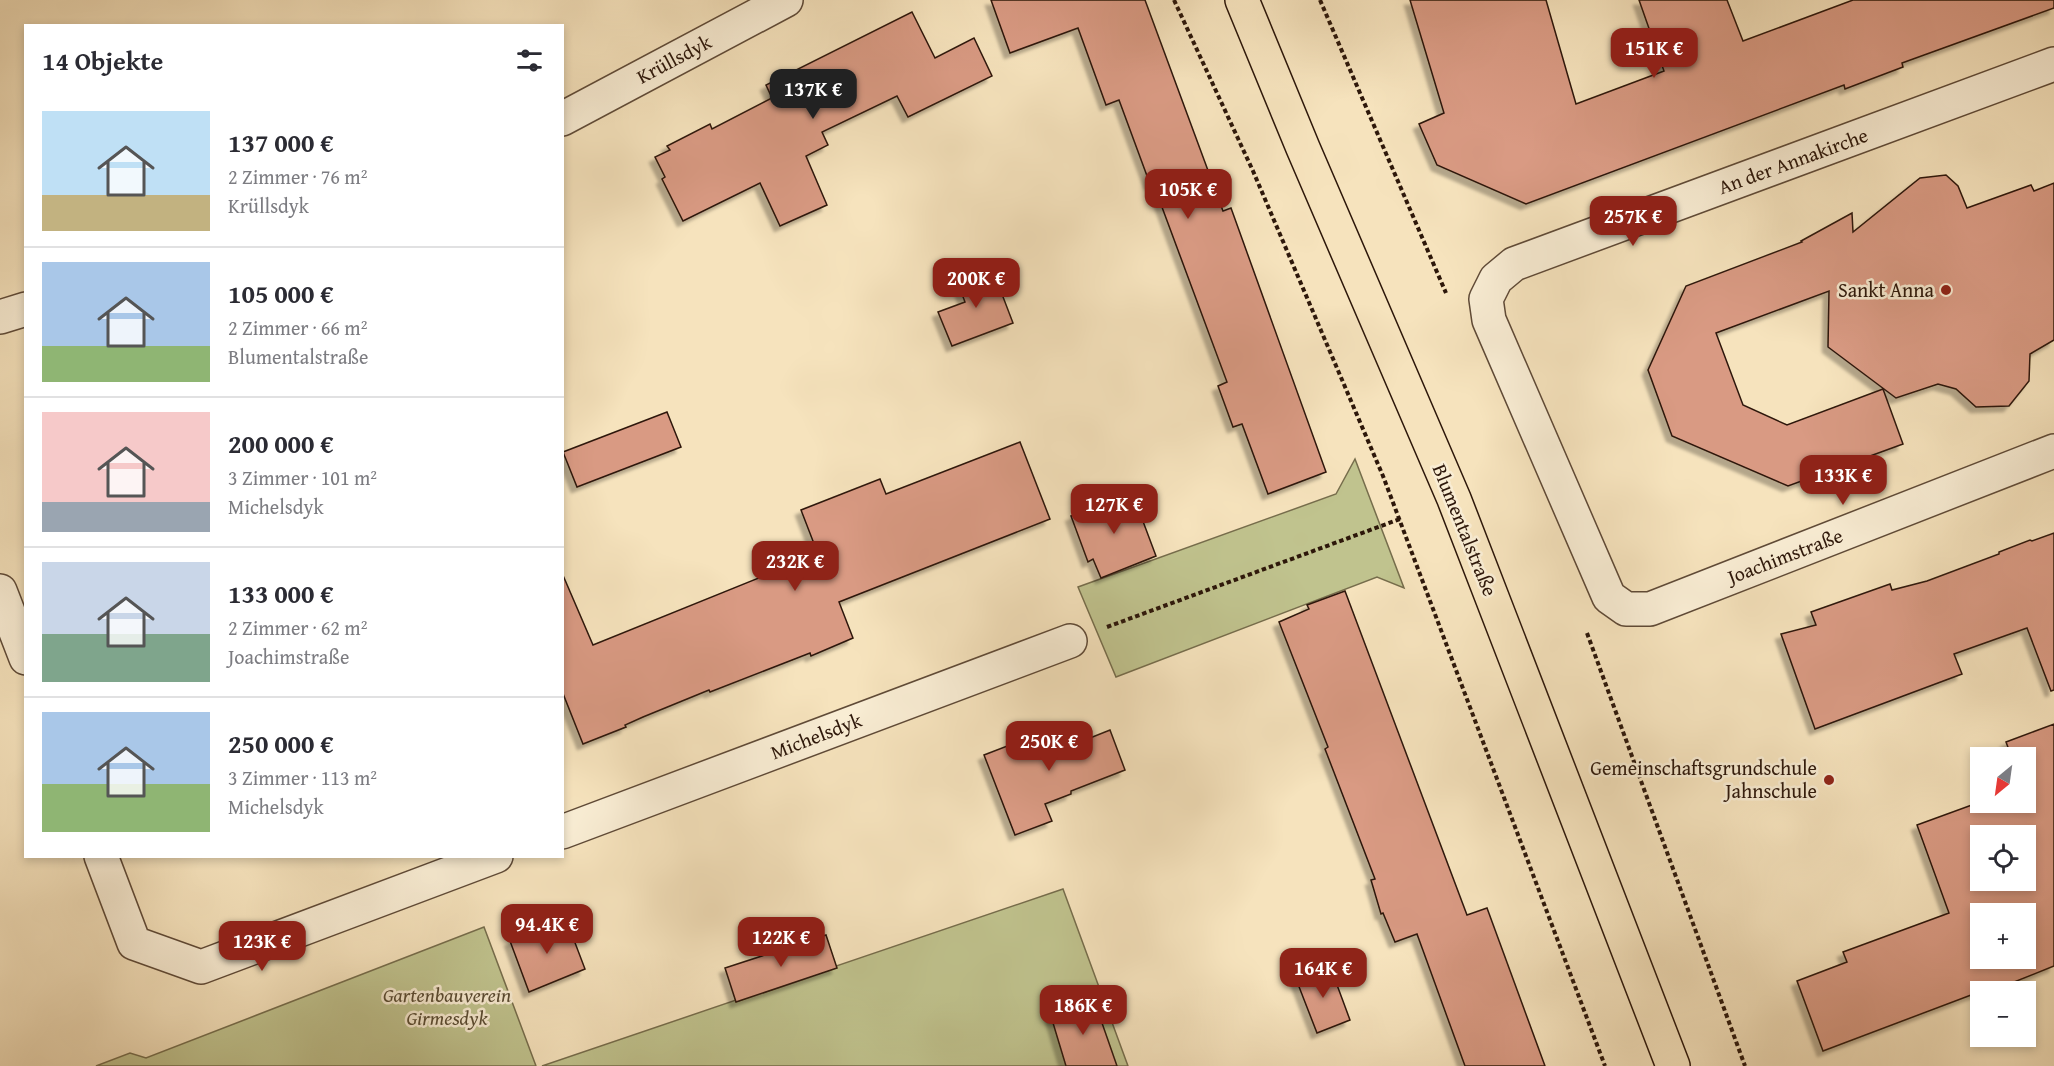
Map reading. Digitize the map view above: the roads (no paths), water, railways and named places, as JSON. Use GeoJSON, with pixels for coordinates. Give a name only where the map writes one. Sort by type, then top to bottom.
{"type":"FeatureCollection","features":[{"type":"Feature","properties":{"kind":"main road","name":"Blumentalstraße"},"geometry":{"type":"LineString","coordinates":[[1242,0],[1312,170],[1454,499],[1673,1066]]}},
{"type":"Feature","properties":{"kind":"street","name":"Krüllsdyk"},"geometry":{"type":"LineString","coordinates":[[564,117],[786,0]]}},
{"type":"Feature","properties":{"kind":"street","name":"An der Annakirche"},"geometry":{"type":"LineString","coordinates":[[1650,609],[1626,609],[1609,597],[1489,320],[1485,299],[1496,279],[1514,264],[2054,64]]}},
{"type":"Feature","properties":{"kind":"street"},"geometry":{"type":"LineString","coordinates":[[0,317],[24,310]]}},
{"type":"Feature","properties":{"kind":"street","name":"Joachimstraße"},"geometry":{"type":"LineString","coordinates":[[1650,609],[2054,451]]}},
{"type":"Feature","properties":{"kind":"street"},"geometry":{"type":"LineString","coordinates":[[0,591],[24,653]]}},
{"type":"Feature","properties":{"kind":"street","name":"Michelsdyk"},"geometry":{"type":"LineString","coordinates":[[564,830],[1070,641]]}},
{"type":"Feature","properties":{"kind":"street"},"geometry":{"type":"LineString","coordinates":[[102,858],[134,943],[201,967],[491,858]]}},
{"type":"Feature","properties":{"kind":"place","name":"Sankt Anna"},"geometry":{"type":"Point","coordinates":[1946,290]}},
{"type":"Feature","properties":{"kind":"place","name":"Gemeinschaftsgrundschule Jahnschule"},"geometry":{"type":"Point","coordinates":[1829,780]}},
{"type":"Feature","properties":{"kind":"park label","name":"Gartenbauverein Girmesdyk"},"geometry":{"type":"Point","coordinates":[447,1006]}}]}
